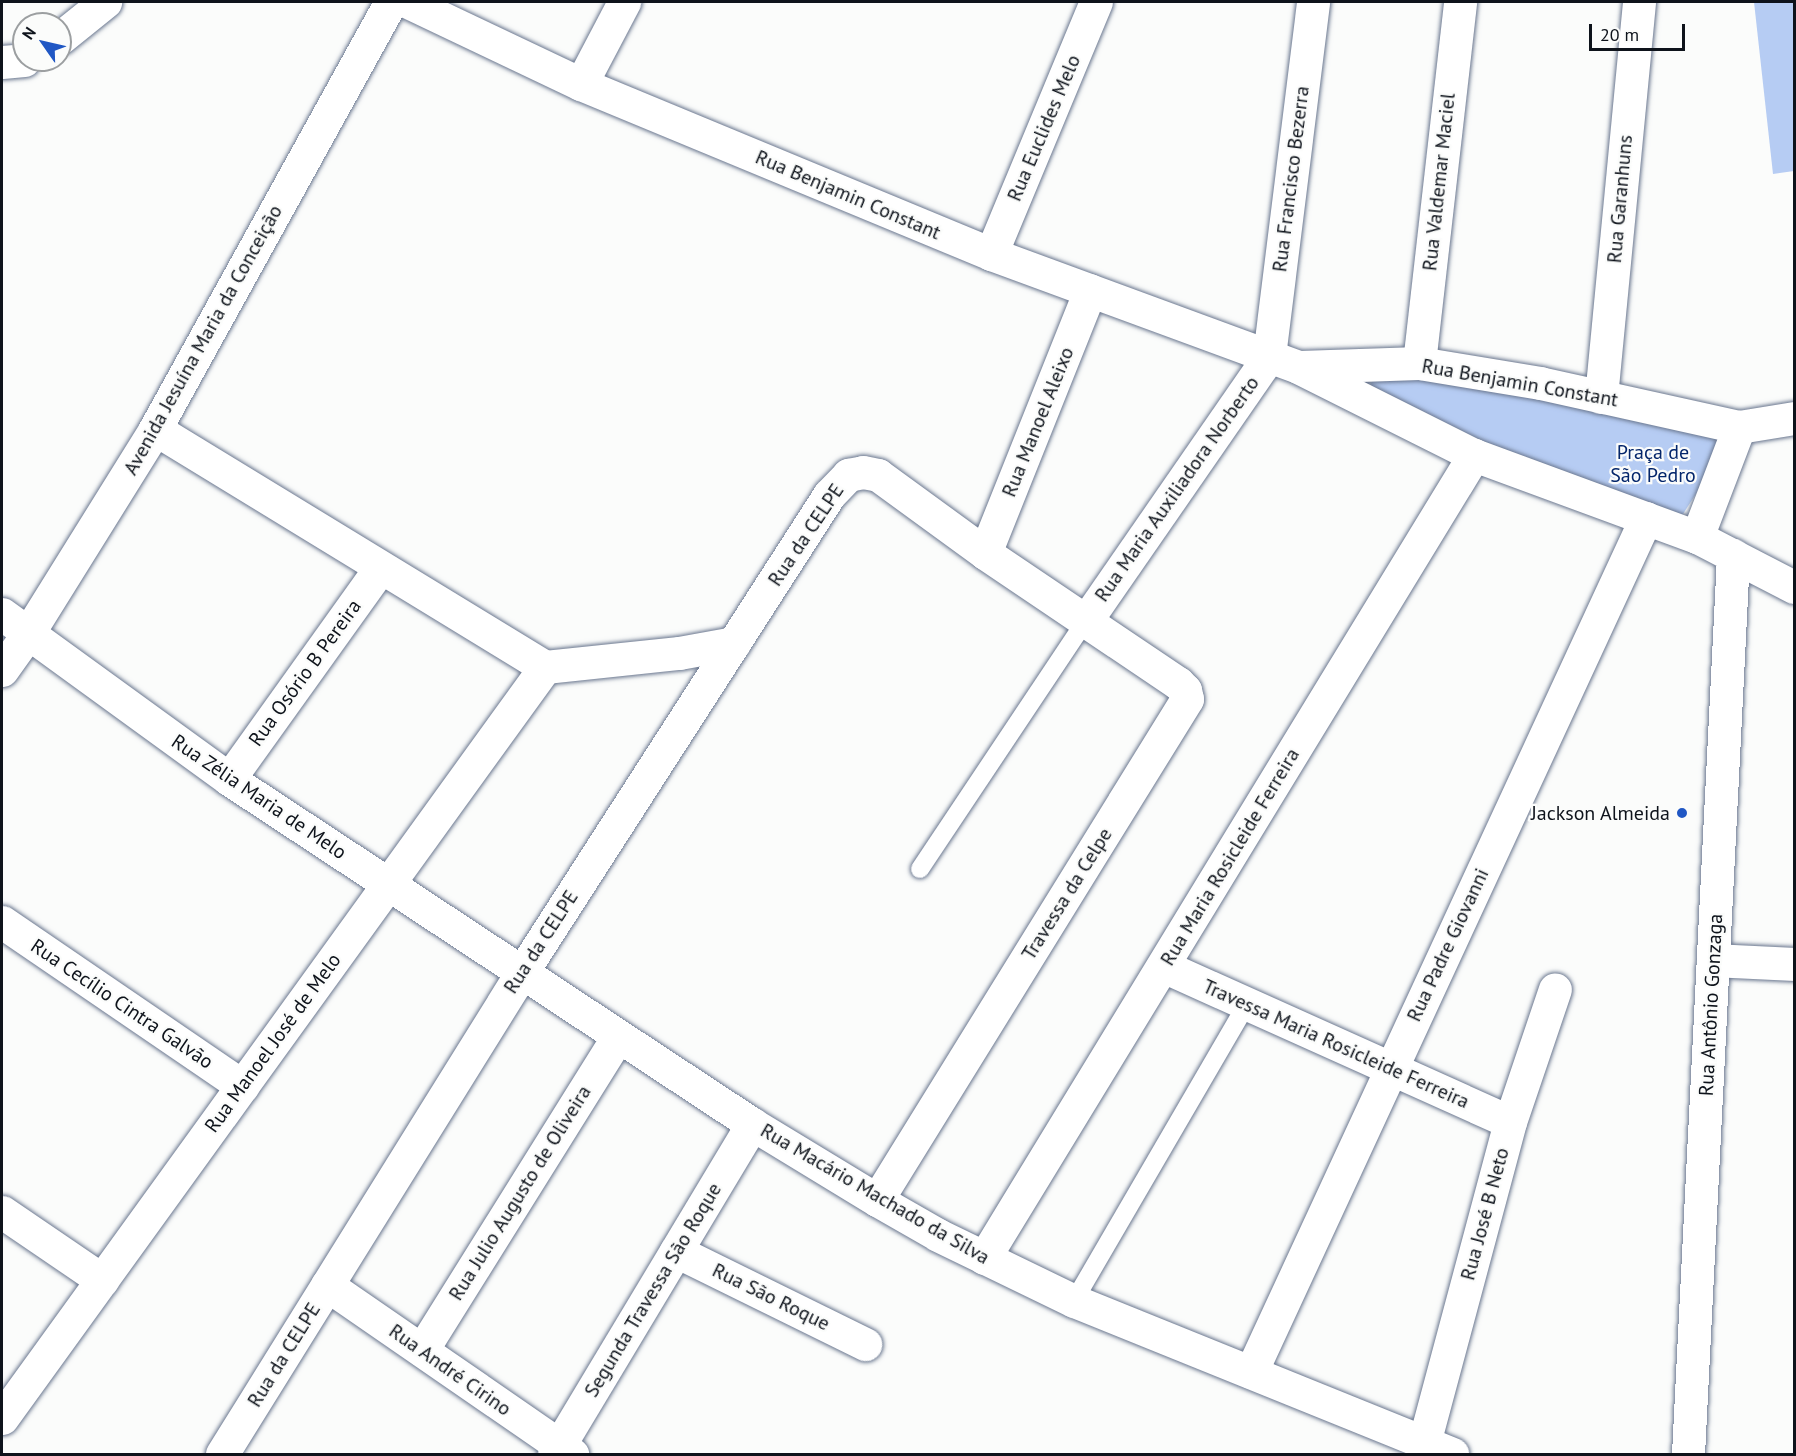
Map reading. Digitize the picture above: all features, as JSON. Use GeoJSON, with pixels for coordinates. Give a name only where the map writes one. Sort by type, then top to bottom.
{"type":"FeatureCollection","features":[{"type":"Feature","properties":{"kind":"street"},"geometry":{"type":"LineString","coordinates":[[72,28],[105,2]]}},
{"type":"Feature","properties":{"kind":"street","name":"Avenida Jesuína Maria da Conceição"},"geometry":{"type":"LineString","coordinates":[[2,670],[27,635],[155,429],[391,2]]}},
{"type":"Feature","properties":{"kind":"street","name":"Rua Benjamin Constant"},"geometry":{"type":"LineString","coordinates":[[408,2],[581,84],[991,254],[1283,362],[1474,455],[1697,537],[1794,587]]}},
{"type":"Feature","properties":{"kind":"street"},"geometry":{"type":"LineString","coordinates":[[581,84],[624,2]]}},
{"type":"Feature","properties":{"kind":"street","name":"Rua Euclides Melo"},"geometry":{"type":"LineString","coordinates":[[991,254],[1096,2]]}},
{"type":"Feature","properties":{"kind":"street","name":"Rua Francisco Bezerra"},"geometry":{"type":"LineString","coordinates":[[1283,362],[1313,2]]}},
{"type":"Feature","properties":{"kind":"street","name":"Rua Valdemar Maciel"},"geometry":{"type":"LineString","coordinates":[[1419,363],[1460,2]]}},
{"type":"Feature","properties":{"kind":"street","name":"Rua Garanhuns"},"geometry":{"type":"LineString","coordinates":[[1602,397],[1639,2]]}},
{"type":"Feature","properties":{"kind":"street","name":"Rua Manoel Aleixo"},"geometry":{"type":"LineString","coordinates":[[985,553],[1090,290]]}},
{"type":"Feature","properties":{"kind":"street","name":"Rua Benjamin Constant"},"geometry":{"type":"LineString","coordinates":[[1283,362],[1419,363],[1540,383],[1739,427]]}},
{"type":"Feature","properties":{"kind":"street","name":"Rua Maria Auxiliadora Norberto"},"geometry":{"type":"LineString","coordinates":[[1085,622],[1283,362]]}},
{"type":"Feature","properties":{"kind":"street"},"geometry":{"type":"LineString","coordinates":[[1697,537],[1739,427],[1794,418]]}},
{"type":"Feature","properties":{"kind":"street"},"geometry":{"type":"LineString","coordinates":[[155,429],[544,667],[679,653],[734,643]]}},
{"type":"Feature","properties":{"kind":"street","name":"Rua Maria Rosicleide Ferreira"},"geometry":{"type":"LineString","coordinates":[[984,1258],[1474,455]]}},
{"type":"Feature","properties":{"kind":"street","name":"Rua da CELPE"},"geometry":{"type":"LineString","coordinates":[[222,1455],[522,972],[829,495],[848,475],[872,473],[889,482],[985,553]]}},
{"type":"Feature","properties":{"kind":"street","name":"Rua Padre Giovanni"},"geometry":{"type":"LineString","coordinates":[[1251,1372],[1646,518]]}},
{"type":"Feature","properties":{"kind":"street"},"geometry":{"type":"LineString","coordinates":[[985,553],[1085,622]]}},
{"type":"Feature","properties":{"kind":"street","name":"Rua Antônio Gonzaga"},"geometry":{"type":"LineString","coordinates":[[1688,1455],[1733,555]]}},
{"type":"Feature","properties":{"kind":"street","name":"Rua Osório B Pereira"},"geometry":{"type":"LineString","coordinates":[[229,779],[380,568]]}},
{"type":"Feature","properties":{"kind":"street","name":"Rua Zélia Maria de Melo"},"geometry":{"type":"LineString","coordinates":[[2,614],[27,635],[229,779],[522,972]]}},
{"type":"Feature","properties":{"kind":"street","name":"Travessa da Celpe"},"geometry":{"type":"LineString","coordinates":[[877,1200],[1187,699],[1185,690],[1178,683],[1085,622]]}},
{"type":"Feature","properties":{"kind":"street","name":"Rua Manoel José de Melo"},"geometry":{"type":"LineString","coordinates":[[2,1418],[544,667]]}},
{"type":"Feature","properties":{"kind":"street","name":"Rua Cecílio Cintra Galvão"},"geometry":{"type":"LineString","coordinates":[[2,922],[242,1086]]}},
{"type":"Feature","properties":{"kind":"street"},"geometry":{"type":"LineString","coordinates":[[1713,960],[1794,964]]}},
{"type":"Feature","properties":{"kind":"street","name":"Travessa Maria Rosicleide Ferreira"},"geometry":{"type":"LineString","coordinates":[[1163,966],[1510,1122]]}},
{"type":"Feature","properties":{"kind":"street","name":"Rua Macário Machado da Silva"},"geometry":{"type":"LineString","coordinates":[[522,972],[752,1124],[877,1200],[984,1258],[1074,1301],[1438,1449]]}},
{"type":"Feature","properties":{"kind":"street","name":"Rua José B Neto"},"geometry":{"type":"LineString","coordinates":[[1438,1449],[1510,1122],[1555,989]]}},
{"type":"Feature","properties":{"kind":"street","name":"Rua Julio Augusto de Oliveira"},"geometry":{"type":"LineString","coordinates":[[422,1350],[618,1036]]}},
{"type":"Feature","properties":{"kind":"street","name":"Segunda Travessa São Roque"},"geometry":{"type":"LineString","coordinates":[[562,1452],[676,1251],[752,1124]]}},
{"type":"Feature","properties":{"kind":"street"},"geometry":{"type":"LineString","coordinates":[[2,1212],[102,1280]]}},
{"type":"Feature","properties":{"kind":"street","name":"Rua São Roque"},"geometry":{"type":"LineString","coordinates":[[676,1251],[866,1344]]}},
{"type":"Feature","properties":{"kind":"street","name":"Rua André Cirino"},"geometry":{"type":"LineString","coordinates":[[327,1285],[422,1350],[562,1452]]}},
{"type":"Feature","properties":{"kind":"lane"},"geometry":{"type":"LineString","coordinates":[[920,869],[1085,622]]}},
{"type":"Feature","properties":{"kind":"lane"},"geometry":{"type":"LineString","coordinates":[[1074,1301],[1246,1005]]}},
{"type":"Feature","properties":{"kind":"green space"},"geometry":{"type":"Polygon","coordinates":[[[1754,2],[1794,2],[1794,171],[1773,174],[1754,2]]]}},
{"type":"Feature","properties":{"kind":"green space","name":"Praça de São Pedro"},"geometry":{"type":"Polygon","coordinates":[[[1379,363],[1739,427],[1674,528],[1365,399],[1379,363]]]}},
{"type":"Feature","properties":{"kind":"place","name":"Jackson Almeida"},"geometry":{"type":"Point","coordinates":[1682,813]}}]}
